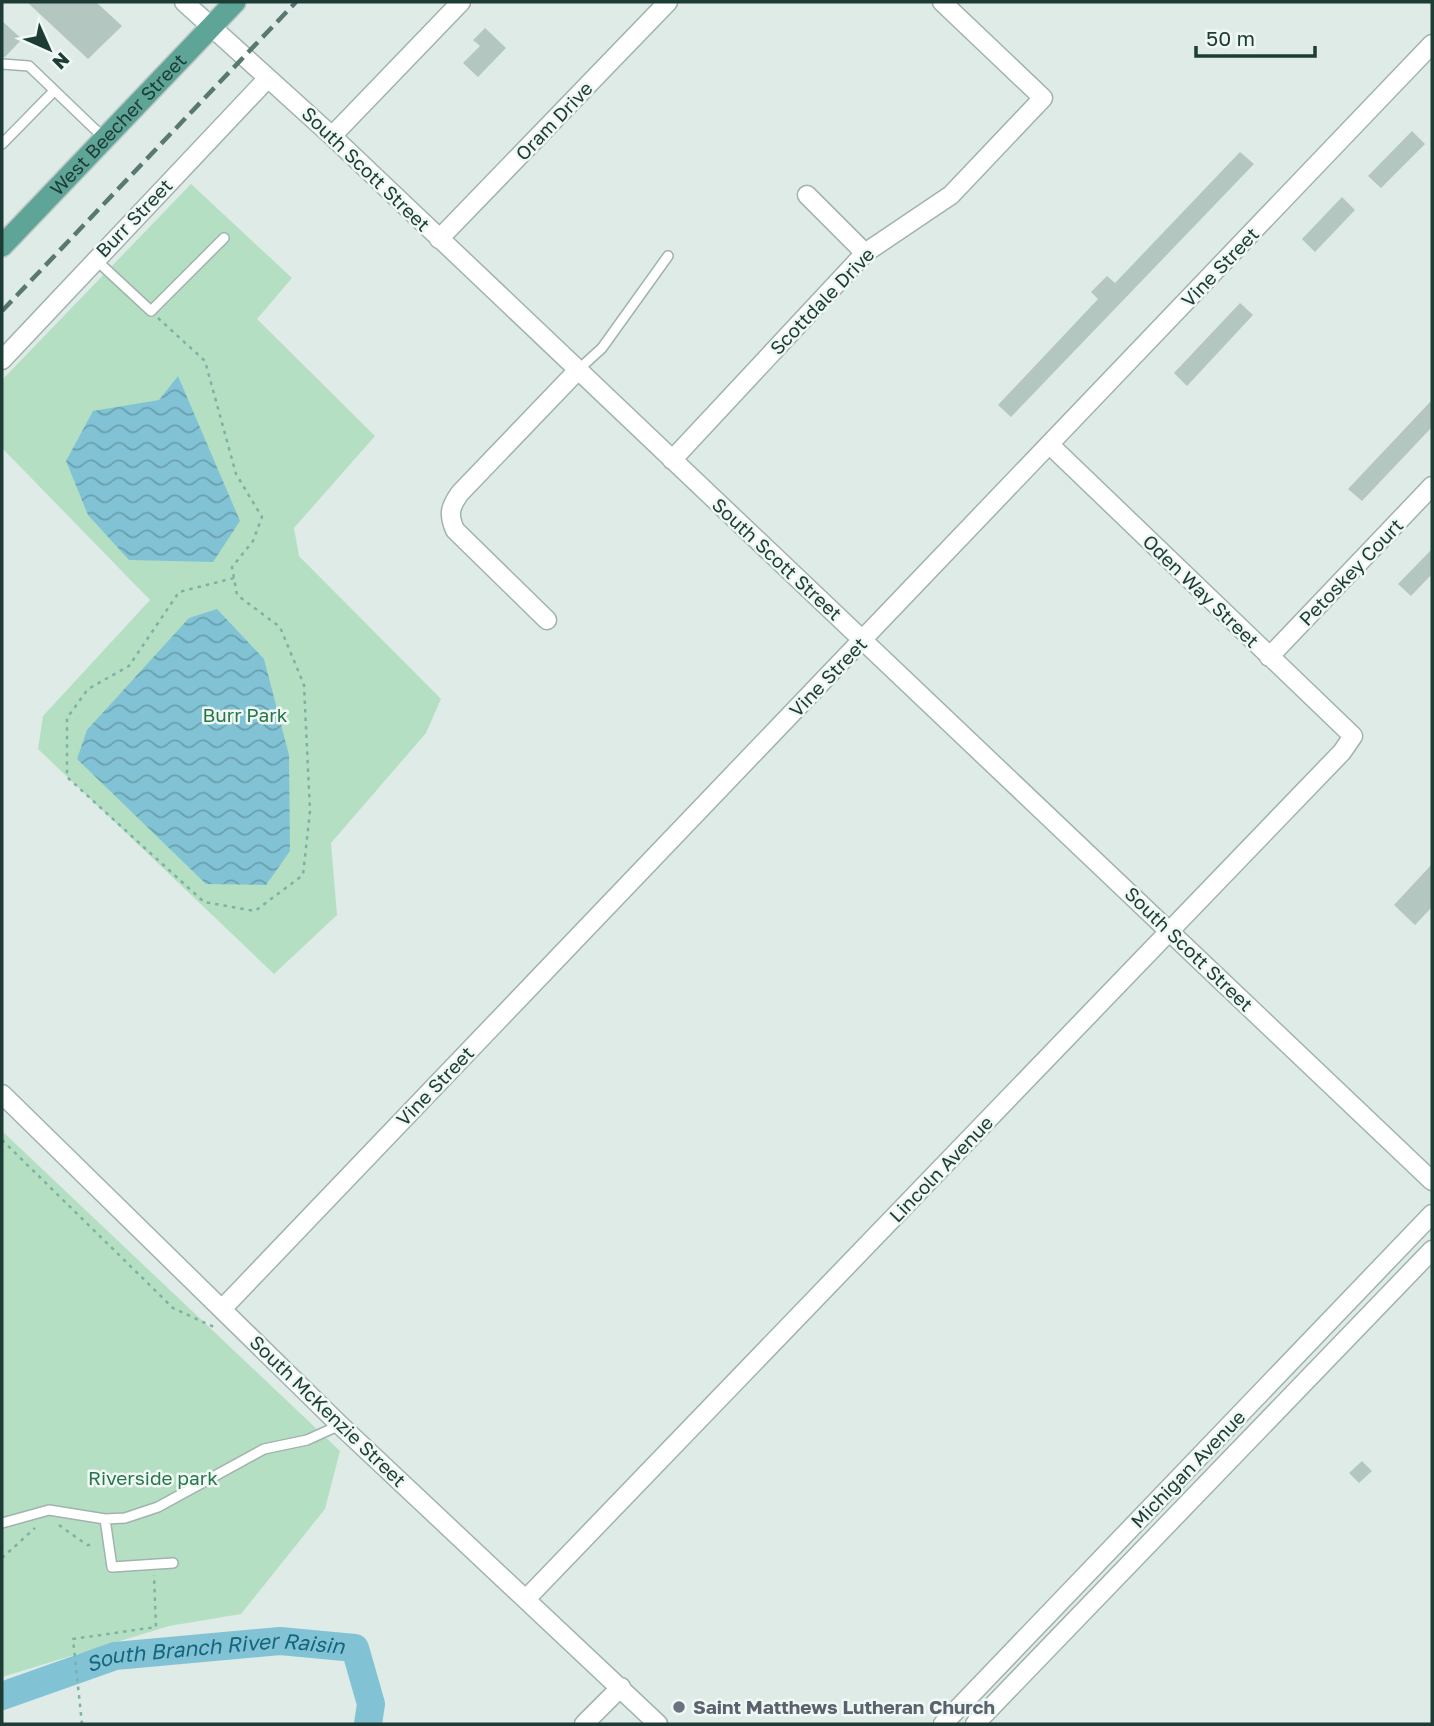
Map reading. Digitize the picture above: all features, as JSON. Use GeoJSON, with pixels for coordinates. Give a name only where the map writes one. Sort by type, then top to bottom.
{"type":"FeatureCollection","features":[{"type":"Feature","properties":{"kind":"main road","name":"West Beecher Street"},"geometry":{"type":"LineString","coordinates":[[2,246],[236,2]]}},
{"type":"Feature","properties":{"kind":"street","name":"South Scott Street"},"geometry":{"type":"LineString","coordinates":[[184,2],[331,136],[1432,1181]]}},
{"type":"Feature","properties":{"kind":"street"},"geometry":{"type":"LineString","coordinates":[[331,136],[461,2]]}},
{"type":"Feature","properties":{"kind":"street","name":"Oram Drive"},"geometry":{"type":"LineString","coordinates":[[439,239],[668,2]]}},
{"type":"Feature","properties":{"kind":"street","name":"Scottdale Drive"},"geometry":{"type":"LineString","coordinates":[[672,460],[865,253],[951,195],[1044,98],[942,2]]}},
{"type":"Feature","properties":{"kind":"street","name":"Vine Street"},"geometry":{"type":"LineString","coordinates":[[222,1308],[1432,44]]}},
{"type":"Feature","properties":{"kind":"street","name":"Burr Street"},"geometry":{"type":"LineString","coordinates":[[2,360],[268,78]]}},
{"type":"Feature","properties":{"kind":"street"},"geometry":{"type":"LineString","coordinates":[[807,195],[865,253]]}},
{"type":"Feature","properties":{"kind":"street"},"geometry":{"type":"LineString","coordinates":[[547,620],[455,530],[449,516],[451,505],[460,493],[578,370]]}},
{"type":"Feature","properties":{"kind":"street","name":"Oden Way Street"},"geometry":{"type":"LineString","coordinates":[[1050,445],[1353,736]]}},
{"type":"Feature","properties":{"kind":"street","name":"Petoskey Court"},"geometry":{"type":"LineString","coordinates":[[1269,657],[1432,486]]}},
{"type":"Feature","properties":{"kind":"street","name":"Lincoln Avenue"},"geometry":{"type":"LineString","coordinates":[[526,1599],[1342,752],[1353,736]]}},
{"type":"Feature","properties":{"kind":"street","name":"South McKenzie Street"},"geometry":{"type":"LineString","coordinates":[[2,1094],[340,1425],[658,1724]]}},
{"type":"Feature","properties":{"kind":"street","name":"Michigan Avenue"},"geometry":{"type":"LineString","coordinates":[[943,1724],[1432,1214]]}},
{"type":"Feature","properties":{"kind":"street","name":"Michigan Avenue"},"geometry":{"type":"LineString","coordinates":[[975,1724],[1432,1250]]}},
{"type":"Feature","properties":{"kind":"street"},"geometry":{"type":"LineString","coordinates":[[584,1724],[621,1687]]}},
{"type":"Feature","properties":{"kind":"lane"},"geometry":{"type":"LineString","coordinates":[[2,64],[29,66],[105,139]]}},
{"type":"Feature","properties":{"kind":"lane"},"geometry":{"type":"LineString","coordinates":[[2,144],[54,91]]}},
{"type":"Feature","properties":{"kind":"lane"},"geometry":{"type":"LineString","coordinates":[[95,259],[150,311],[224,238]]}},
{"type":"Feature","properties":{"kind":"lane"},"geometry":{"type":"LineString","coordinates":[[578,370],[602,348],[668,256]]}},
{"type":"Feature","properties":{"kind":"lane"},"geometry":{"type":"LineString","coordinates":[[2,1523],[49,1510],[106,1519],[125,1518],[158,1507],[264,1449],[307,1440],[340,1425]]}},
{"type":"Feature","properties":{"kind":"lane"},"geometry":{"type":"LineString","coordinates":[[106,1519],[112,1567],[173,1563]]}},
{"type":"Feature","properties":{"kind":"path"},"geometry":{"type":"LineString","coordinates":[[150,311],[205,361],[236,474],[262,517],[253,541],[232,567],[234,578],[237,595],[280,627],[304,685],[310,811],[303,875],[255,911],[204,902],[67,777],[67,718],[88,690],[129,666],[179,592],[234,578]]}},
{"type":"Feature","properties":{"kind":"path"},"geometry":{"type":"LineString","coordinates":[[2,1140],[173,1308],[224,1332]]}},
{"type":"Feature","properties":{"kind":"path"},"geometry":{"type":"LineString","coordinates":[[2,1558],[43,1521]]}},
{"type":"Feature","properties":{"kind":"path"},"geometry":{"type":"LineString","coordinates":[[51,1523],[59,1525],[88,1545],[109,1545]]}},
{"type":"Feature","properties":{"kind":"path"},"geometry":{"type":"LineString","coordinates":[[82,1724],[74,1639],[156,1627],[154,1564]]}},
{"type":"Feature","properties":{"kind":"green space","name":"Burr Park"},"geometry":{"type":"Polygon","coordinates":[[[191,184],[292,278],[257,319],[375,436],[294,528],[299,556],[441,699],[426,733],[331,843],[337,915],[274,974],[38,749],[43,716],[150,600],[2,448],[2,380],[191,184]]]}},
{"type":"Feature","properties":{"kind":"green space","name":"Riverside park"},"geometry":{"type":"Polygon","coordinates":[[[2,1131],[340,1451],[325,1509],[241,1614],[169,1626],[2,1677],[2,1131]]]}},
{"type":"Feature","properties":{"kind":"water"},"geometry":{"type":"Polygon","coordinates":[[[178,376],[240,521],[213,562],[129,560],[88,515],[66,461],[93,411],[159,400],[178,376]]]}},
{"type":"Feature","properties":{"kind":"water"},"geometry":{"type":"Polygon","coordinates":[[[217,609],[264,659],[289,755],[290,851],[266,885],[206,884],[77,759],[87,730],[189,618],[217,609]]]}},
{"type":"Feature","properties":{"kind":"building"},"geometry":{"type":"Polygon","coordinates":[[[27,2],[96,2],[122,26],[88,59],[27,2]]]}},
{"type":"Feature","properties":{"kind":"building"},"geometry":{"type":"Polygon","coordinates":[[[2,21],[22,39],[5,57],[2,57],[2,21]]]}},
{"type":"Feature","properties":{"kind":"building"},"geometry":{"type":"Polygon","coordinates":[[[485,28],[506,48],[478,77],[463,63],[480,46],[473,40],[485,28]]]}},
{"type":"Feature","properties":{"kind":"building"},"geometry":{"type":"Polygon","coordinates":[[[1412,131],[1425,144],[1381,188],[1368,176],[1412,131]]]}},
{"type":"Feature","properties":{"kind":"building"},"geometry":{"type":"Polygon","coordinates":[[[1240,152],[1254,164],[1011,417],[998,405],[1098,299],[1091,292],[1107,276],[1115,283],[1240,152]]]}},
{"type":"Feature","properties":{"kind":"building"},"geometry":{"type":"Polygon","coordinates":[[[1342,197],[1355,210],[1315,252],[1302,239],[1342,197]]]}},
{"type":"Feature","properties":{"kind":"building"},"geometry":{"type":"Polygon","coordinates":[[[1240,303],[1253,315],[1187,386],[1174,373],[1240,303]]]}},
{"type":"Feature","properties":{"kind":"building"},"geometry":{"type":"Polygon","coordinates":[[[1432,400],[1432,427],[1362,501],[1348,489],[1432,400]]]}},
{"type":"Feature","properties":{"kind":"building"},"geometry":{"type":"Polygon","coordinates":[[[1432,549],[1432,574],[1411,596],[1398,584],[1432,549]]]}},
{"type":"Feature","properties":{"kind":"building"},"geometry":{"type":"Polygon","coordinates":[[[1432,864],[1432,907],[1415,925],[1394,905],[1432,864]]]}},
{"type":"Feature","properties":{"kind":"building"},"geometry":{"type":"Polygon","coordinates":[[[1362,1461],[1372,1471],[1359,1483],[1349,1473],[1362,1461]]]}},
{"type":"Feature","properties":{"kind":"waterway","name":"South Branch River Raisin"},"geometry":{"type":"LineString","coordinates":[[2,1696],[115,1656],[280,1641],[355,1648],[371,1704],[368,1724]]}},
{"type":"Feature","properties":{"kind":"railway"},"geometry":{"type":"LineString","coordinates":[[2,311],[296,2]]}},
{"type":"Feature","properties":{"kind":"place","name":"Saint Matthews Lutheran Church"},"geometry":{"type":"Point","coordinates":[679,1707]}}]}
